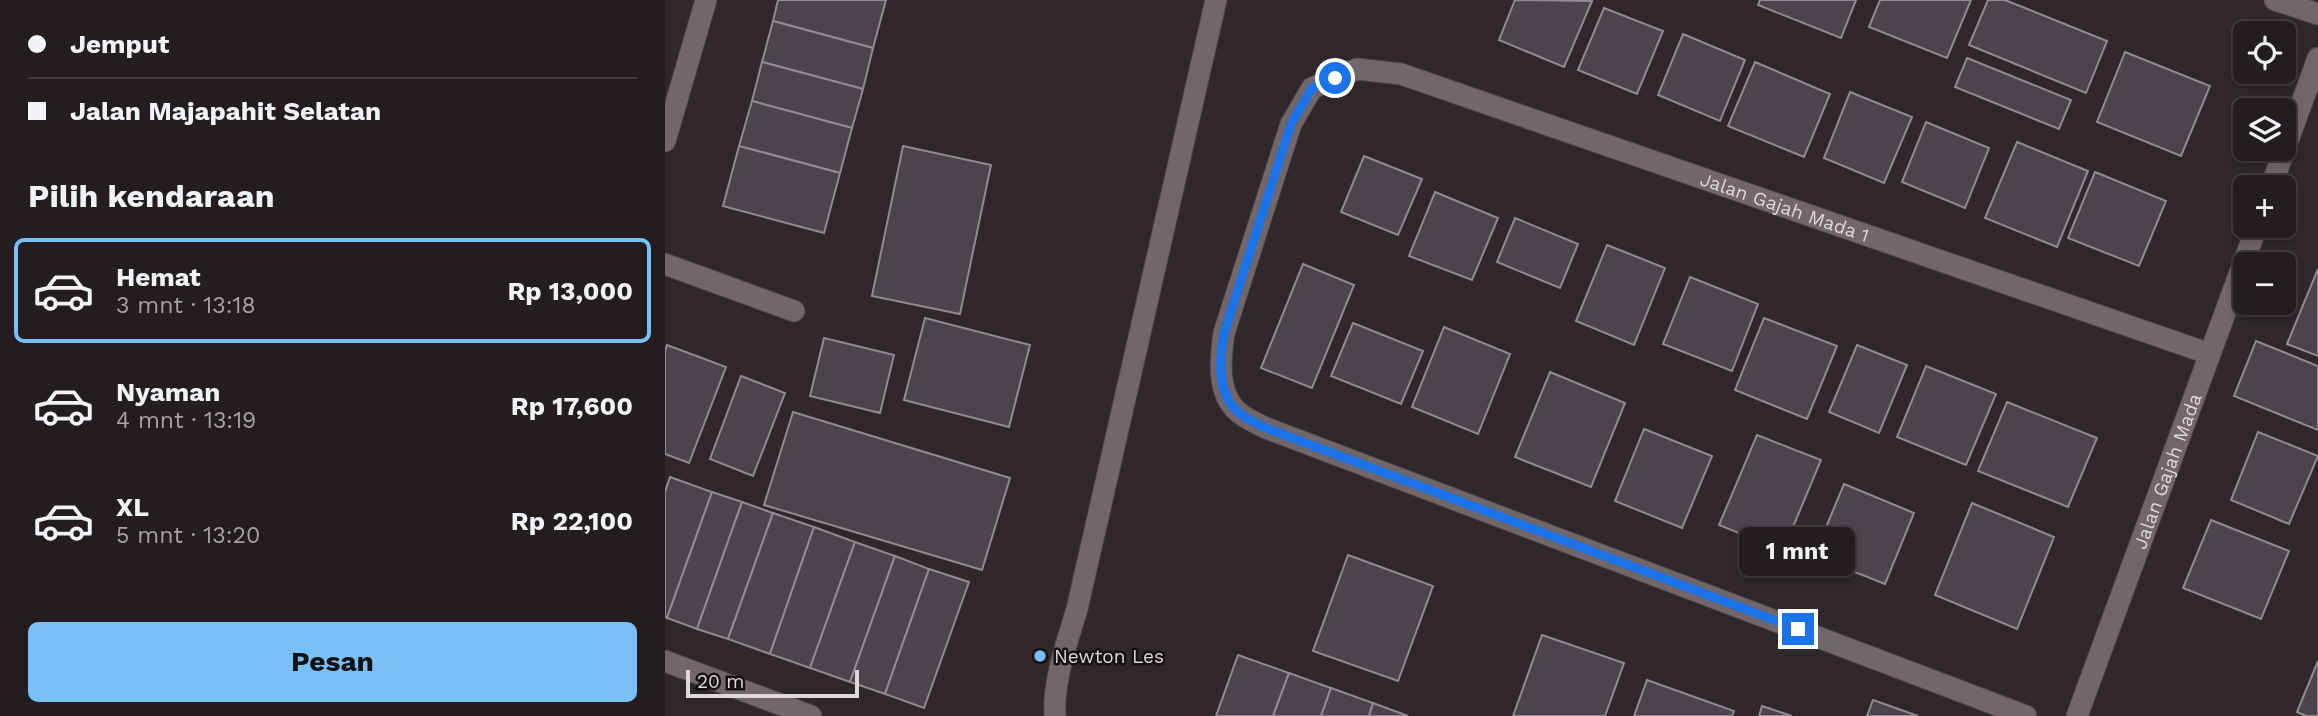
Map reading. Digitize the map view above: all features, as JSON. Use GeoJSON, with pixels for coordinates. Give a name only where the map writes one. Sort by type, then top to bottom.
{"type":"FeatureCollection","features":[{"type":"Feature","properties":{"kind":"street"},"geometry":{"type":"LineString","coordinates":[[665,141],[706,0]]}},
{"type":"Feature","properties":{"kind":"street"},"geometry":{"type":"LineString","coordinates":[[1051,711],[1077,609],[1216,0]]}},
{"type":"Feature","properties":{"kind":"street"},"geometry":{"type":"LineString","coordinates":[[2275,0],[2318,14]]}},
{"type":"Feature","properties":{"kind":"street"},"geometry":{"type":"LineString","coordinates":[[2275,175],[2318,58]]}},
{"type":"Feature","properties":{"kind":"street","name":"Jalan Gajah Mada 1"},"geometry":{"type":"LineString","coordinates":[[2025,716],[1266,428],[1239,414],[1225,393],[1219,362],[1224,333],[1291,124],[1312,88],[1357,69],[1401,74],[2210,354]]}},
{"type":"Feature","properties":{"kind":"street","name":"Jalan Gajah Mada"},"geometry":{"type":"LineString","coordinates":[[2077,716],[2253,238]]}},
{"type":"Feature","properties":{"kind":"street"},"geometry":{"type":"LineString","coordinates":[[665,264],[794,311]]}},
{"type":"Feature","properties":{"kind":"street"},"geometry":{"type":"LineString","coordinates":[[665,661],[811,716]]}},
{"type":"Feature","properties":{"kind":"building"},"geometry":{"type":"Polygon","coordinates":[[[778,0],[886,0],[873,48],[773,21],[778,0]]]}},
{"type":"Feature","properties":{"kind":"building"},"geometry":{"type":"Polygon","coordinates":[[[1515,0],[1592,1],[1564,67],[1499,40],[1515,0]]]}},
{"type":"Feature","properties":{"kind":"building"},"geometry":{"type":"Polygon","coordinates":[[[1760,0],[1856,0],[1841,38],[1758,5],[1760,0]]]}},
{"type":"Feature","properties":{"kind":"building"},"geometry":{"type":"Polygon","coordinates":[[[1880,0],[1971,0],[1947,58],[1869,27],[1880,0]]]}},
{"type":"Feature","properties":{"kind":"building"},"geometry":{"type":"Polygon","coordinates":[[[1988,0],[2005,0],[2107,41],[2086,93],[1969,45],[1988,0]]]}},
{"type":"Feature","properties":{"kind":"building"},"geometry":{"type":"Polygon","coordinates":[[[1604,8],[1663,31],[1637,94],[1578,70],[1604,8]]]}},
{"type":"Feature","properties":{"kind":"building"},"geometry":{"type":"Polygon","coordinates":[[[773,21],[873,48],[863,89],[762,62],[773,21]]]}},
{"type":"Feature","properties":{"kind":"building"},"geometry":{"type":"Polygon","coordinates":[[[1683,34],[1745,60],[1720,121],[1658,95],[1683,34]]]}},
{"type":"Feature","properties":{"kind":"building"},"geometry":{"type":"Polygon","coordinates":[[[2125,52],[2210,86],[2181,156],[2097,122],[2125,52]]]}},
{"type":"Feature","properties":{"kind":"building"},"geometry":{"type":"Polygon","coordinates":[[[1967,58],[2071,100],[2059,129],[1955,87],[1967,58]]]}},
{"type":"Feature","properties":{"kind":"building"},"geometry":{"type":"Polygon","coordinates":[[[762,62],[863,89],[852,128],[752,101],[762,62]]]}},
{"type":"Feature","properties":{"kind":"building"},"geometry":{"type":"Polygon","coordinates":[[[1755,62],[1830,94],[1804,157],[1728,126],[1755,62]]]}},
{"type":"Feature","properties":{"kind":"building"},"geometry":{"type":"Polygon","coordinates":[[[1850,92],[1912,117],[1884,183],[1824,158],[1850,92]]]}},
{"type":"Feature","properties":{"kind":"building"},"geometry":{"type":"Polygon","coordinates":[[[752,101],[852,128],[840,173],[739,146],[752,101]]]}},
{"type":"Feature","properties":{"kind":"building"},"geometry":{"type":"Polygon","coordinates":[[[1926,122],[1989,148],[1965,208],[1902,182],[1926,122]]]}},
{"type":"Feature","properties":{"kind":"building"},"geometry":{"type":"Polygon","coordinates":[[[2017,142],[2088,171],[2057,247],[1985,218],[2017,142]]]}},
{"type":"Feature","properties":{"kind":"building"},"geometry":{"type":"Polygon","coordinates":[[[739,146],[840,173],[824,233],[723,206],[739,146]]]}},
{"type":"Feature","properties":{"kind":"building"},"geometry":{"type":"Polygon","coordinates":[[[903,146],[991,165],[960,314],[872,296],[903,146]]]}},
{"type":"Feature","properties":{"kind":"building"},"geometry":{"type":"Polygon","coordinates":[[[1364,156],[1422,179],[1398,235],[1341,212],[1364,156]]]}},
{"type":"Feature","properties":{"kind":"building"},"geometry":{"type":"Polygon","coordinates":[[[2095,172],[2166,201],[2139,266],[2068,238],[2095,172]]]}},
{"type":"Feature","properties":{"kind":"building"},"geometry":{"type":"Polygon","coordinates":[[[1435,192],[1498,218],[1472,280],[1409,256],[1435,192]]]}},
{"type":"Feature","properties":{"kind":"building"},"geometry":{"type":"Polygon","coordinates":[[[1515,218],[1578,244],[1560,288],[1497,262],[1515,218]]]}},
{"type":"Feature","properties":{"kind":"building"},"geometry":{"type":"Polygon","coordinates":[[[1607,245],[1665,268],[1634,345],[1576,321],[1607,245]]]}},
{"type":"Feature","properties":{"kind":"building"},"geometry":{"type":"Polygon","coordinates":[[[1303,264],[1354,285],[1312,388],[1261,368],[1303,264]]]}},
{"type":"Feature","properties":{"kind":"building"},"geometry":{"type":"Polygon","coordinates":[[[2318,269],[2318,356],[2287,344],[2318,269]]]}},
{"type":"Feature","properties":{"kind":"building"},"geometry":{"type":"Polygon","coordinates":[[[1690,277],[1758,304],[1732,371],[1663,344],[1690,277]]]}},
{"type":"Feature","properties":{"kind":"building"},"geometry":{"type":"Polygon","coordinates":[[[925,318],[1030,345],[1009,427],[904,400],[925,318]]]}},
{"type":"Feature","properties":{"kind":"building"},"geometry":{"type":"Polygon","coordinates":[[[1764,318],[1837,346],[1807,419],[1735,390],[1764,318]]]}},
{"type":"Feature","properties":{"kind":"building"},"geometry":{"type":"Polygon","coordinates":[[[1353,323],[1423,351],[1401,404],[1331,376],[1353,323]]]}},
{"type":"Feature","properties":{"kind":"building"},"geometry":{"type":"Polygon","coordinates":[[[1444,327],[1510,354],[1478,434],[1412,407],[1444,327]]]}},
{"type":"Feature","properties":{"kind":"building"},"geometry":{"type":"Polygon","coordinates":[[[824,338],[894,355],[880,413],[810,396],[824,338]]]}},
{"type":"Feature","properties":{"kind":"building"},"geometry":{"type":"Polygon","coordinates":[[[2256,341],[2318,366],[2318,430],[2234,396],[2256,341]]]}},
{"type":"Feature","properties":{"kind":"building"},"geometry":{"type":"Polygon","coordinates":[[[667,345],[726,367],[689,463],[665,454],[667,345]]]}},
{"type":"Feature","properties":{"kind":"building"},"geometry":{"type":"Polygon","coordinates":[[[1857,345],[1907,365],[1879,433],[1829,412],[1857,345]]]}},
{"type":"Feature","properties":{"kind":"building"},"geometry":{"type":"Polygon","coordinates":[[[1926,366],[1996,394],[1966,465],[1897,437],[1926,366]]]}},
{"type":"Feature","properties":{"kind":"building"},"geometry":{"type":"Polygon","coordinates":[[[1550,372],[1625,403],[1591,487],[1515,457],[1550,372]]]}},
{"type":"Feature","properties":{"kind":"building"},"geometry":{"type":"Polygon","coordinates":[[[741,376],[785,393],[753,476],[710,459],[741,376]]]}},
{"type":"Feature","properties":{"kind":"building"},"geometry":{"type":"Polygon","coordinates":[[[2007,402],[2097,438],[2068,507],[1978,471],[2007,402]]]}},
{"type":"Feature","properties":{"kind":"building"},"geometry":{"type":"Polygon","coordinates":[[[793,412],[1010,478],[982,570],[764,505],[793,412]]]}},
{"type":"Feature","properties":{"kind":"building"},"geometry":{"type":"Polygon","coordinates":[[[1644,429],[1712,456],[1682,528],[1615,501],[1644,429]]]}},
{"type":"Feature","properties":{"kind":"building"},"geometry":{"type":"Polygon","coordinates":[[[2258,432],[2318,456],[2289,524],[2231,500],[2258,432]]]}},
{"type":"Feature","properties":{"kind":"building"},"geometry":{"type":"Polygon","coordinates":[[[1757,435],[1821,460],[1783,551],[1719,525],[1757,435]]]}},
{"type":"Feature","properties":{"kind":"building"},"geometry":{"type":"Polygon","coordinates":[[[670,477],[712,492],[667,618],[665,492],[670,477]]]}},
{"type":"Feature","properties":{"kind":"building"},"geometry":{"type":"Polygon","coordinates":[[[1844,484],[1914,513],[1885,584],[1814,556],[1844,484]]]}},
{"type":"Feature","properties":{"kind":"building"},"geometry":{"type":"Polygon","coordinates":[[[712,492],[742,502],[697,629],[667,618],[712,492]]]}},
{"type":"Feature","properties":{"kind":"building"},"geometry":{"type":"Polygon","coordinates":[[[742,502],[773,513],[728,639],[697,629],[742,502]]]}},
{"type":"Feature","properties":{"kind":"building"},"geometry":{"type":"Polygon","coordinates":[[[1972,503],[2054,537],[2017,629],[1935,595],[1972,503]]]}},
{"type":"Feature","properties":{"kind":"building"},"geometry":{"type":"Polygon","coordinates":[[[773,513],[814,527],[770,654],[728,639],[773,513]]]}},
{"type":"Feature","properties":{"kind":"building"},"geometry":{"type":"Polygon","coordinates":[[[2211,520],[2289,551],[2261,619],[2183,588],[2211,520]]]}},
{"type":"Feature","properties":{"kind":"building"},"geometry":{"type":"Polygon","coordinates":[[[814,527],[855,542],[810,668],[770,654],[814,527]]]}},
{"type":"Feature","properties":{"kind":"building"},"geometry":{"type":"Polygon","coordinates":[[[855,542],[895,556],[850,682],[810,668],[855,542]]]}},
{"type":"Feature","properties":{"kind":"building"},"geometry":{"type":"Polygon","coordinates":[[[1348,555],[1433,586],[1398,681],[1313,651],[1348,555]]]}},
{"type":"Feature","properties":{"kind":"building"},"geometry":{"type":"Polygon","coordinates":[[[895,556],[929,569],[885,694],[850,682],[895,556]]]}},
{"type":"Feature","properties":{"kind":"building"},"geometry":{"type":"Polygon","coordinates":[[[929,569],[969,582],[924,708],[885,694],[929,569]]]}},
{"type":"Feature","properties":{"kind":"building"},"geometry":{"type":"Polygon","coordinates":[[[1542,635],[1624,663],[1605,716],[1513,716],[1542,635]]]}},
{"type":"Feature","properties":{"kind":"building"},"geometry":{"type":"Polygon","coordinates":[[[1238,655],[1289,673],[1273,716],[1216,716],[1238,655]]]}},
{"type":"Feature","properties":{"kind":"building"},"geometry":{"type":"Polygon","coordinates":[[[2318,661],[2318,716],[2306,716],[2297,712],[2318,661]]]}},
{"type":"Feature","properties":{"kind":"building"},"geometry":{"type":"Polygon","coordinates":[[[1289,673],[1331,688],[1321,716],[1273,716],[1289,673]]]}},
{"type":"Feature","properties":{"kind":"building"},"geometry":{"type":"Polygon","coordinates":[[[1647,680],[1734,711],[1732,716],[1634,716],[1647,680]]]}},
{"type":"Feature","properties":{"kind":"building"},"geometry":{"type":"Polygon","coordinates":[[[1331,688],[1373,703],[1369,716],[1321,716],[1331,688]]]}},
{"type":"Feature","properties":{"kind":"building"},"geometry":{"type":"Polygon","coordinates":[[[1873,700],[1918,716],[1867,716],[1873,700]]]}},
{"type":"Feature","properties":{"kind":"building"},"geometry":{"type":"Polygon","coordinates":[[[1373,703],[1408,716],[1369,716],[1373,703]]]}},
{"type":"Feature","properties":{"kind":"building"},"geometry":{"type":"Polygon","coordinates":[[[1762,706],[1792,716],[1759,716],[1762,706]]]}},
{"type":"Feature","properties":{"kind":"place","name":"Newton Les"},"geometry":{"type":"Point","coordinates":[1040,656]}},
{"type":"Feature","properties":{"kind":"route"},"geometry":{"type":"LineString","coordinates":[[1335,78],[1312,88],[1291,124],[1224,333],[1219,362],[1225,393],[1239,414],[1266,428],[1798,629]]}}]}
